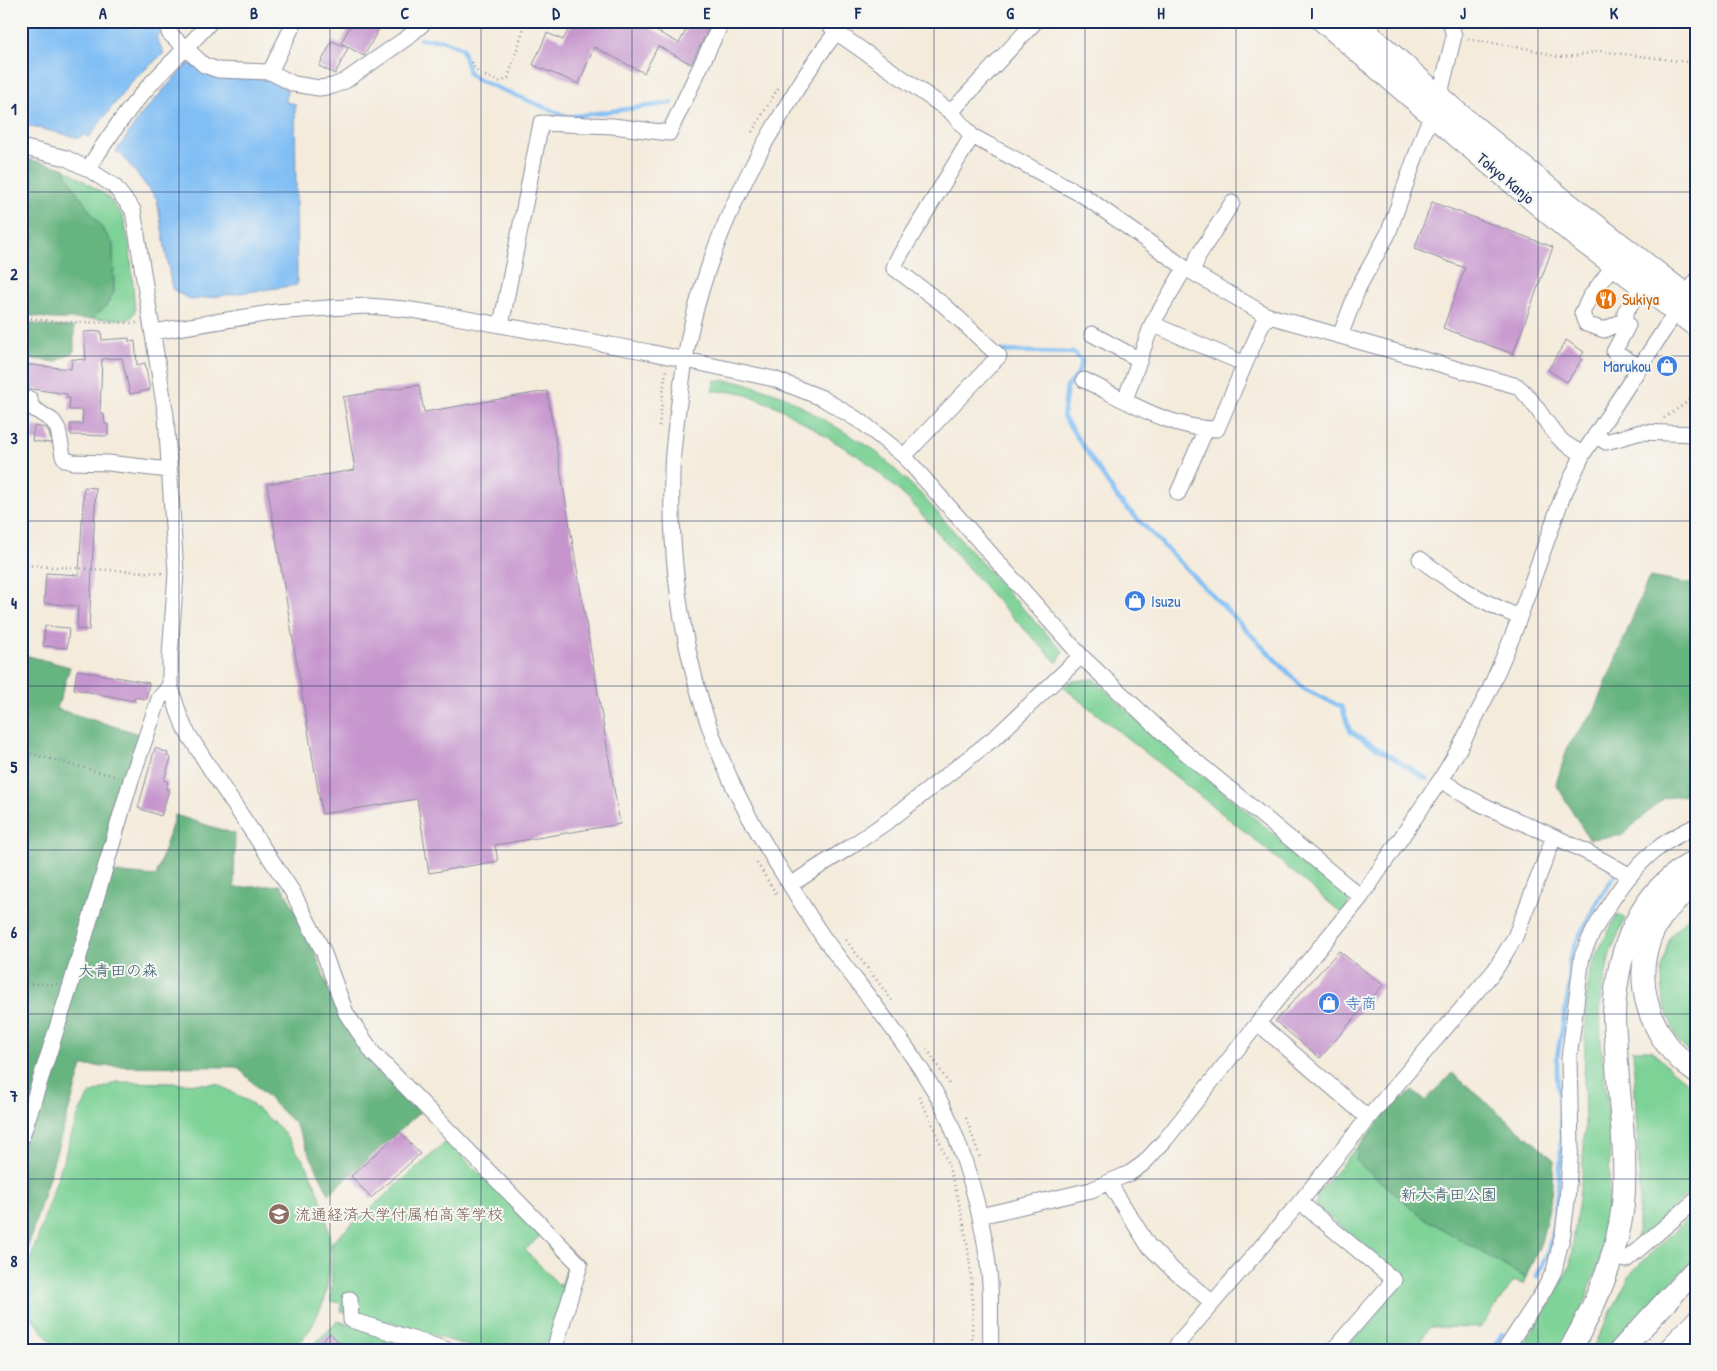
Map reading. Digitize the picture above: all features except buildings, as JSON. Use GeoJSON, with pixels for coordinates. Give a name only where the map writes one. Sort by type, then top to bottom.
{"type":"FeatureCollection","features":[{"type":"Feature","properties":{"kind":"highway","name":"Tokyo Kanjo"},"geometry":{"type":"LineString","coordinates":[[1323,21],[1562,199],[1688,298],[1696,326]]}},
{"type":"Feature","properties":{"kind":"highway","name":"Tokyo Kanjo"},"geometry":{"type":"LineString","coordinates":[[1354,21],[1436,107],[1577,237],[1643,287],[1688,298]]}},
{"type":"Feature","properties":{"kind":"highway"},"geometry":{"type":"LineString","coordinates":[[1570,1350],[1590,1315],[1612,1258],[1623,1205],[1624,1168],[1614,1014],[1620,969],[1635,921],[1645,904],[1675,874],[1696,861]]}},
{"type":"Feature","properties":{"kind":"highway"},"geometry":{"type":"LineString","coordinates":[[1696,884],[1683,893],[1659,920],[1647,951],[1643,968],[1646,1004],[1653,1022],[1674,1055],[1696,1072]]}},
{"type":"Feature","properties":{"kind":"highway"},"geometry":{"type":"LineString","coordinates":[[1621,1350],[1696,1269]]}},
{"type":"Feature","properties":{"kind":"highway"},"geometry":{"type":"LineString","coordinates":[[1669,1350],[1696,1322]]}},
{"type":"Feature","properties":{"kind":"street"},"geometry":{"type":"LineString","coordinates":[[168,21],[169,33],[204,65],[218,70],[270,72],[294,84],[319,88],[333,86],[345,81],[408,37],[426,21]]}},
{"type":"Feature","properties":{"kind":"street"},"geometry":{"type":"LineString","coordinates":[[88,169],[119,120],[211,21]]}},
{"type":"Feature","properties":{"kind":"street"},"geometry":{"type":"LineString","coordinates":[[501,325],[541,123],[613,126],[669,133],[722,21]]}},
{"type":"Feature","properties":{"kind":"street"},"geometry":{"type":"LineString","coordinates":[[951,112],[1036,21]]}},
{"type":"Feature","properties":{"kind":"street"},"geometry":{"type":"LineString","coordinates":[[991,1350],[990,1284],[980,1216],[949,1119],[935,1091],[886,1018],[820,933],[749,816],[720,754],[702,703],[683,623],[676,577],[672,522],[672,472],[685,360],[692,325],[710,263],[747,177],[764,144],[836,25],[951,112],[972,136],[1084,196],[1189,270],[1266,315],[1517,386],[1527,394],[1549,426],[1563,442],[1583,454]]}},
{"type":"Feature","properties":{"kind":"street"},"geometry":{"type":"LineString","coordinates":[[270,72],[292,27]]}},
{"type":"Feature","properties":{"kind":"street"},"geometry":{"type":"LineString","coordinates":[[1340,336],[1359,286],[1388,234],[1436,107],[1452,29]]}},
{"type":"Feature","properties":{"kind":"street"},"geometry":{"type":"LineString","coordinates":[[904,456],[999,356],[944,305],[894,268],[972,136]]}},
{"type":"Feature","properties":{"kind":"street"},"geometry":{"type":"LineString","coordinates":[[21,147],[66,158],[88,169],[114,186],[133,210],[166,416],[176,573],[170,655],[170,686],[185,729],[292,891],[323,950],[346,1013],[373,1053],[580,1265],[554,1350]]}},
{"type":"Feature","properties":{"kind":"street"},"geometry":{"type":"LineString","coordinates":[[1125,400],[1152,324],[1232,203]]}},
{"type":"Feature","properties":{"kind":"street"},"geometry":{"type":"LineString","coordinates":[[1614,265],[1590,297],[1582,312],[1586,324],[1604,330],[1620,322],[1643,287]]}},
{"type":"Feature","properties":{"kind":"street"},"geometry":{"type":"LineString","coordinates":[[980,1216],[1067,1197],[1109,1183],[1144,1163],[1155,1152],[1361,897],[1441,779],[1489,691],[1519,617],[1562,498],[1583,454],[1688,298]]}},
{"type":"Feature","properties":{"kind":"street"},"geometry":{"type":"LineString","coordinates":[[152,328],[276,312],[328,308],[368,306],[404,309],[445,314],[669,356],[774,379],[822,398],[863,423],[904,456],[1081,656],[1175,744],[1361,897]]}},
{"type":"Feature","properties":{"kind":"street"},"geometry":{"type":"LineString","coordinates":[[1084,380],[1173,423],[1217,429],[1266,315]]}},
{"type":"Feature","properties":{"kind":"street"},"geometry":{"type":"LineString","coordinates":[[1620,322],[1628,325],[1614,352],[1640,367]]}},
{"type":"Feature","properties":{"kind":"street"},"geometry":{"type":"LineString","coordinates":[[1152,324],[1245,364]]}},
{"type":"Feature","properties":{"kind":"street"},"geometry":{"type":"LineString","coordinates":[[1092,334],[1140,360]]}},
{"type":"Feature","properties":{"kind":"street"},"geometry":{"type":"LineString","coordinates":[[30,399],[31,406],[52,421],[58,429],[63,456],[66,460],[169,470]]}},
{"type":"Feature","properties":{"kind":"street"},"geometry":{"type":"LineString","coordinates":[[1178,493],[1206,429]]}},
{"type":"Feature","properties":{"kind":"street"},"geometry":{"type":"LineString","coordinates":[[1595,435],[1606,442],[1641,432],[1696,434]]}},
{"type":"Feature","properties":{"kind":"street"},"geometry":{"type":"LineString","coordinates":[[1420,559],[1453,584],[1519,617]]}},
{"type":"Feature","properties":{"kind":"street"},"geometry":{"type":"LineString","coordinates":[[790,885],[856,844],[891,819],[998,735],[1081,656]]}},
{"type":"Feature","properties":{"kind":"street"},"geometry":{"type":"LineString","coordinates":[[21,1140],[131,780],[159,699],[170,686]]}},
{"type":"Feature","properties":{"kind":"street"},"geometry":{"type":"LineString","coordinates":[[1441,779],[1490,808],[1583,850],[1630,876]]}},
{"type":"Feature","properties":{"kind":"street"},"geometry":{"type":"LineString","coordinates":[[1505,1350],[1543,1292],[1554,1271],[1563,1233],[1570,1162],[1569,1059],[1582,956],[1588,940],[1630,876],[1652,852],[1696,826]]}},
{"type":"Feature","properties":{"kind":"street"},"geometry":{"type":"LineString","coordinates":[[1175,1350],[1178,1343],[1212,1302],[1300,1202],[1368,1118],[1495,970],[1515,937],[1554,837]]}},
{"type":"Feature","properties":{"kind":"street"},"geometry":{"type":"LineString","coordinates":[[1258,1023],[1368,1118]]}},
{"type":"Feature","properties":{"kind":"street"},"geometry":{"type":"LineString","coordinates":[[1109,1183],[1148,1245],[1174,1271],[1212,1302]]}},
{"type":"Feature","properties":{"kind":"street"},"geometry":{"type":"LineString","coordinates":[[1612,1258],[1626,1260],[1696,1200]]}},
{"type":"Feature","properties":{"kind":"street"},"geometry":{"type":"LineString","coordinates":[[1300,1202],[1394,1280],[1333,1350]]}},
{"type":"Feature","properties":{"kind":"street"},"geometry":{"type":"LineString","coordinates":[[350,1299],[351,1320],[448,1350]]}},
{"type":"Feature","properties":{"kind":"path"},"geometry":{"type":"LineString","coordinates":[[472,62],[473,69],[476,72],[501,82],[508,78],[526,21]]}},
{"type":"Feature","properties":{"kind":"path"},"geometry":{"type":"LineString","coordinates":[[1452,29],[1558,57],[1599,51],[1696,63]]}},
{"type":"Feature","properties":{"kind":"path"},"geometry":{"type":"LineString","coordinates":[[750,137],[780,84]]}},
{"type":"Feature","properties":{"kind":"path"},"geometry":{"type":"LineString","coordinates":[[21,317],[56,322],[152,328]]}},
{"type":"Feature","properties":{"kind":"path"},"geometry":{"type":"LineString","coordinates":[[659,431],[669,356]]}},
{"type":"Feature","properties":{"kind":"path"},"geometry":{"type":"LineString","coordinates":[[1641,432],[1686,403],[1696,388]]}},
{"type":"Feature","properties":{"kind":"path"},"geometry":{"type":"LineString","coordinates":[[21,565],[176,573]]}},
{"type":"Feature","properties":{"kind":"path"},"geometry":{"type":"LineString","coordinates":[[21,751],[131,780]]}},
{"type":"Feature","properties":{"kind":"path"},"geometry":{"type":"LineString","coordinates":[[756,861],[782,902]]}},
{"type":"Feature","properties":{"kind":"path"},"geometry":{"type":"LineString","coordinates":[[842,935],[898,1008]]}},
{"type":"Feature","properties":{"kind":"path"},"geometry":{"type":"LineString","coordinates":[[21,984],[70,984]]}},
{"type":"Feature","properties":{"kind":"path"},"geometry":{"type":"LineString","coordinates":[[925,1046],[952,1089]]}},
{"type":"Feature","properties":{"kind":"path"},"geometry":{"type":"LineString","coordinates":[[915,1091],[937,1134],[959,1201],[967,1242],[971,1277],[972,1350]]}},
{"type":"Feature","properties":{"kind":"path"},"geometry":{"type":"LineString","coordinates":[[965,1115],[981,1160]]}},
{"type":"Feature","properties":{"kind":"green space"},"geometry":{"type":"Polygon","coordinates":[[[21,157],[64,168],[74,188],[113,244],[114,292],[106,306],[93,319],[51,319],[21,314],[21,157]]]}},
{"type":"Feature","properties":{"kind":"green space"},"geometry":{"type":"Polygon","coordinates":[[[64,168],[107,196],[123,216],[130,248],[135,311],[131,318],[93,319],[106,306],[114,292],[113,244],[74,188],[64,168]]]}},
{"type":"Feature","properties":{"kind":"green space"},"geometry":{"type":"Polygon","coordinates":[[[21,321],[46,326],[74,327],[74,351],[56,362],[21,358],[21,321]]]}},
{"type":"Feature","properties":{"kind":"green space"},"geometry":{"type":"Polygon","coordinates":[[[715,380],[742,382],[784,396],[873,449],[919,492],[1010,595],[1063,651],[1057,663],[999,603],[909,500],[863,459],[778,407],[739,392],[712,391],[715,380]]]}},
{"type":"Feature","properties":{"kind":"green space"},"geometry":{"type":"Polygon","coordinates":[[[1649,577],[1696,585],[1696,794],[1664,798],[1621,836],[1589,839],[1556,784],[1568,746],[1595,710],[1649,577]]]}},
{"type":"Feature","properties":{"kind":"green space","name":"大青田の森"},"geometry":{"type":"Polygon","coordinates":[[[21,654],[70,667],[57,709],[143,735],[100,871],[156,876],[175,815],[235,834],[234,888],[281,885],[308,933],[333,1001],[344,1024],[368,1057],[420,1112],[329,1194],[295,1124],[237,1067],[82,1066],[21,1270],[21,654]]]}},
{"type":"Feature","properties":{"kind":"green space"},"geometry":{"type":"Polygon","coordinates":[[[1094,679],[1147,729],[1344,892],[1349,899],[1344,915],[1249,835],[1063,687],[1072,681],[1094,679]]]}},
{"type":"Feature","properties":{"kind":"green space"},"geometry":{"type":"Polygon","coordinates":[[[1696,907],[1696,1060],[1678,1041],[1664,1004],[1661,969],[1670,937],[1696,907]]]}},
{"type":"Feature","properties":{"kind":"green space"},"geometry":{"type":"Polygon","coordinates":[[[1618,914],[1625,918],[1610,953],[1600,1003],[1601,1044],[1610,1132],[1608,1225],[1598,1267],[1565,1350],[1518,1350],[1549,1306],[1570,1266],[1582,1174],[1585,1127],[1586,998],[1591,964],[1618,914]]]}},
{"type":"Feature","properties":{"kind":"green space"},"geometry":{"type":"Polygon","coordinates":[[[1633,1050],[1652,1050],[1672,1070],[1696,1088],[1696,1186],[1658,1222],[1636,1249],[1633,1247],[1637,1236],[1640,1192],[1633,1050]]]}},
{"type":"Feature","properties":{"kind":"green space","name":"新大青田公園"},"geometry":{"type":"Polygon","coordinates":[[[1452,1073],[1554,1160],[1550,1203],[1541,1242],[1523,1284],[1514,1281],[1480,1328],[1430,1327],[1414,1350],[1344,1350],[1402,1279],[1317,1207],[1316,1195],[1400,1097],[1404,1100],[1412,1090],[1425,1101],[1452,1073]]]}},
{"type":"Feature","properties":{"kind":"green space"},"geometry":{"type":"Polygon","coordinates":[[[1452,1073],[1554,1160],[1550,1203],[1541,1242],[1525,1278],[1422,1217],[1356,1161],[1358,1146],[1400,1097],[1404,1100],[1412,1090],[1425,1101],[1452,1073]]]}},
{"type":"Feature","properties":{"kind":"green space"},"geometry":{"type":"Polygon","coordinates":[[[116,1082],[218,1084],[249,1102],[280,1128],[307,1166],[326,1216],[330,1241],[329,1272],[325,1299],[311,1328],[294,1350],[57,1350],[30,1315],[23,1282],[79,1113],[89,1095],[116,1082]]]}},
{"type":"Feature","properties":{"kind":"green space"},"geometry":{"type":"Polygon","coordinates":[[[447,1141],[541,1235],[525,1250],[561,1287],[567,1268],[549,1249],[549,1245],[551,1244],[575,1267],[551,1350],[480,1350],[392,1322],[373,1320],[341,1311],[341,1303],[331,1301],[332,1242],[447,1141]]]}},
{"type":"Feature","properties":{"kind":"green space"},"geometry":{"type":"Polygon","coordinates":[[[1696,1210],[1696,1257],[1607,1350],[1591,1350],[1632,1272],[1696,1210]]]}},
{"type":"Feature","properties":{"kind":"green space"},"geometry":{"type":"Polygon","coordinates":[[[338,1321],[429,1350],[308,1350],[338,1321]]]}},
{"type":"Feature","properties":{"kind":"water"},"geometry":{"type":"Polygon","coordinates":[[[21,21],[159,21],[161,33],[156,37],[164,53],[133,80],[89,137],[83,135],[80,138],[21,124],[21,21]]]}},
{"type":"Feature","properties":{"kind":"water"},"geometry":{"type":"Polygon","coordinates":[[[187,64],[196,64],[203,71],[219,77],[266,79],[287,89],[286,102],[295,104],[297,285],[191,300],[172,289],[157,199],[121,154],[116,152],[141,115],[187,64]]]}},
{"type":"Feature","properties":{"kind":"waterway"},"geometry":{"type":"LineString","coordinates":[[420,39],[442,40],[462,48],[469,73],[476,79],[568,117],[672,103]]}},
{"type":"Feature","properties":{"kind":"waterway"},"geometry":{"type":"LineString","coordinates":[[1001,351],[1074,353],[1082,361],[1077,376],[1067,387],[1063,416],[1119,500],[1304,689],[1342,707],[1350,731],[1427,779]]}},
{"type":"Feature","properties":{"kind":"waterway"},"geometry":{"type":"LineString","coordinates":[[1537,1276],[1548,1252],[1554,1224],[1561,1160],[1557,1057],[1568,996],[1570,979],[1568,964],[1575,945],[1597,902],[1615,875]]}},
{"type":"Feature","properties":{"kind":"waterway"},"geometry":{"type":"LineString","coordinates":[[1492,1350],[1502,1334]]}},
{"type":"Feature","properties":{"kind":"place","name":"Sukiya"},"geometry":{"type":"Point","coordinates":[1606,299]}},
{"type":"Feature","properties":{"kind":"place","name":"Marukou"},"geometry":{"type":"Point","coordinates":[1667,366]}},
{"type":"Feature","properties":{"kind":"place","name":"Isuzu"},"geometry":{"type":"Point","coordinates":[1135,601]}},
{"type":"Feature","properties":{"kind":"place","name":"寺商"},"geometry":{"type":"Point","coordinates":[1329,1003]}},
{"type":"Feature","properties":{"kind":"place","name":"流通経済大学付属柏高等学校"},"geometry":{"type":"Point","coordinates":[279,1214]}}]}
